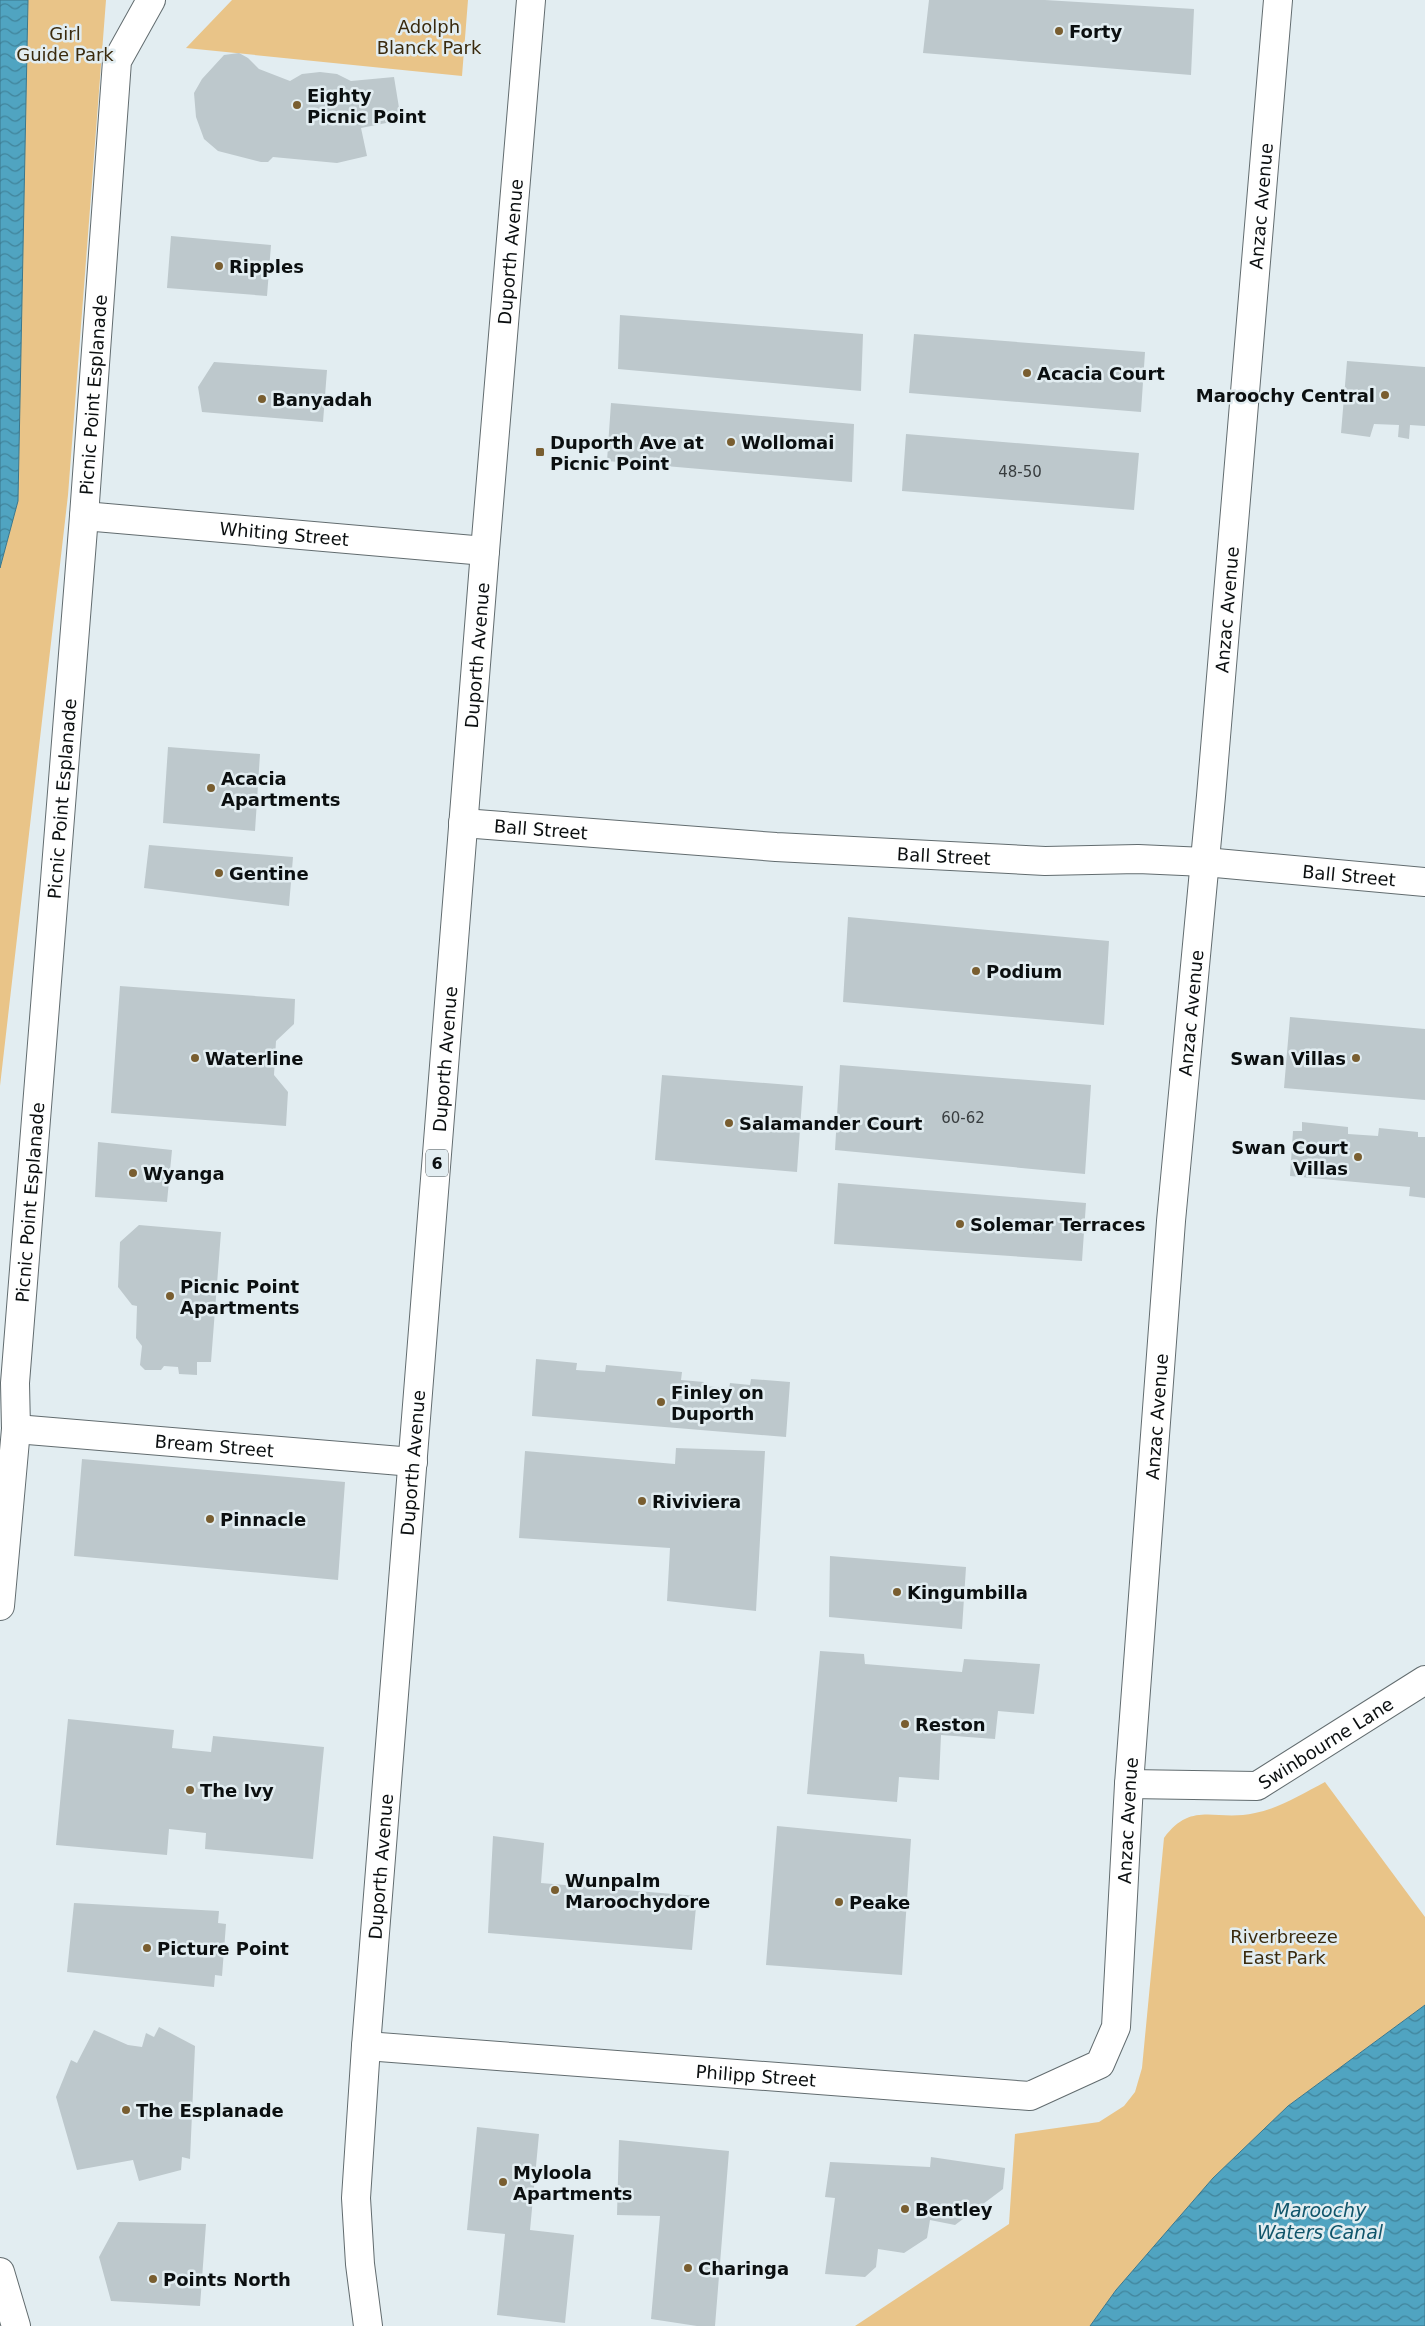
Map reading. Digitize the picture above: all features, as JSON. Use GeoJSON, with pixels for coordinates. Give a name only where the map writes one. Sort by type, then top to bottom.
{"type":"FeatureCollection","features":[{"type":"Feature","properties":{"kind":"street","name":"Picnic Point Esplanade"},"geometry":{"type":"LineString","coordinates":[[0,1606],[16,1429],[15,1383],[84,516],[117,61],[151,0]]}},
{"type":"Feature","properties":{"kind":"street","name":"Duporth Avenue"},"geometry":{"type":"LineString","coordinates":[[368,2326],[360,2264],[356,2198],[366,2046],[485,551],[531,0]]}},
{"type":"Feature","properties":{"kind":"street","name":"Anzac Avenue"},"geometry":{"type":"LineString","coordinates":[[1116,2027],[1129,1784],[1170,1241],[1205,862],[1278,0]]}},
{"type":"Feature","properties":{"kind":"street","name":"Whiting Street"},"geometry":{"type":"LineString","coordinates":[[84,516],[485,551]]}},
{"type":"Feature","properties":{"kind":"street","name":"Ball Street"},"geometry":{"type":"LineString","coordinates":[[463,824],[776,847],[1045,861],[1138,860],[1205,862],[1425,882]]}},
{"type":"Feature","properties":{"kind":"street","name":"Bream Street"},"geometry":{"type":"LineString","coordinates":[[16,1429],[413,1462]]}},
{"type":"Feature","properties":{"kind":"street","name":"Swinbourne Lane"},"geometry":{"type":"LineString","coordinates":[[1129,1784],[1257,1786],[1425,1680]]}},
{"type":"Feature","properties":{"kind":"street","name":"Philipp Street"},"geometry":{"type":"LineString","coordinates":[[366,2046],[1030,2096],[1100,2064],[1116,2027]]}},
{"type":"Feature","properties":{"kind":"street"},"geometry":{"type":"LineString","coordinates":[[0,2272],[16,2326]]}},
{"type":"Feature","properties":{"kind":"green space","name":"Girl Guide Park"},"geometry":{"type":"Polygon","coordinates":[[[28,0],[106,0],[68,495],[0,1086],[0,568],[18,501],[28,0]]]}},
{"type":"Feature","properties":{"kind":"green space","name":"Adolph Blanck Park"},"geometry":{"type":"Polygon","coordinates":[[[232,0],[468,0],[462,76],[186,48],[232,0]]]}},
{"type":"Feature","properties":{"kind":"green space","name":"Riverbreeze East Park"},"geometry":{"type":"Polygon","coordinates":[[[1325,1782],[1425,1917],[1425,2005],[1288,2106],[1213,2178],[1116,2290],[1090,2326],[855,2326],[1009,2224],[1015,2134],[1099,2122],[1124,2106],[1135,2092],[1142,2068],[1164,1838],[1174,1826],[1184,1819],[1195,1816],[1241,1815],[1264,1811],[1291,1800],[1325,1782]]]}},
{"type":"Feature","properties":{"kind":"water"},"geometry":{"type":"Polygon","coordinates":[[[0,0],[28,0],[18,501],[0,568],[0,0]]]}},
{"type":"Feature","properties":{"kind":"water","name":"Maroochy Waters Canal"},"geometry":{"type":"Polygon","coordinates":[[[1425,2005],[1425,2326],[1090,2326],[1116,2290],[1213,2178],[1288,2106],[1425,2005]]]}},
{"type":"Feature","properties":{"kind":"building","name":"Forty"},"geometry":{"type":"Polygon","coordinates":[[[929,0],[1045,0],[1194,9],[1191,75],[923,53],[929,0]]]}},
{"type":"Feature","properties":{"kind":"building","name":"Eighty Picnic Point"},"geometry":{"type":"Polygon","coordinates":[[[239,53],[248,58],[259,69],[290,81],[302,74],[320,72],[337,74],[351,81],[394,77],[401,120],[361,128],[367,156],[337,163],[273,157],[268,162],[261,162],[218,151],[204,139],[196,117],[194,93],[202,79],[224,55],[239,53]]]}},
{"type":"Feature","properties":{"kind":"building","name":"Ripples"},"geometry":{"type":"Polygon","coordinates":[[[171,236],[271,245],[267,296],[167,288],[171,236]]]}},
{"type":"Feature","properties":{"kind":"building","name":"Wollomai"},"geometry":{"type":"Polygon","coordinates":[[[620,315],[863,334],[861,391],[618,369],[620,315]]]}},
{"type":"Feature","properties":{"kind":"building","name":"Acacia Court"},"geometry":{"type":"Polygon","coordinates":[[[914,334],[1145,352],[1141,412],[909,393],[914,334]]]}},
{"type":"Feature","properties":{"kind":"building","name":"Maroochy Central"},"geometry":{"type":"Polygon","coordinates":[[[1347,361],[1425,367],[1425,426],[1410,425],[1409,439],[1398,437],[1399,425],[1374,424],[1370,437],[1341,433],[1347,361]]]}},
{"type":"Feature","properties":{"kind":"building","name":"Banyadah"},"geometry":{"type":"Polygon","coordinates":[[[214,362],[327,370],[323,422],[202,412],[198,387],[214,362]]]}},
{"type":"Feature","properties":{"kind":"building","name":"Wollomai"},"geometry":{"type":"Polygon","coordinates":[[[611,403],[854,424],[852,482],[607,461],[611,403]]]}},
{"type":"Feature","properties":{"kind":"building"},"geometry":{"type":"Polygon","coordinates":[[[906,434],[1139,453],[1134,510],[902,491],[906,434]]]}},
{"type":"Feature","properties":{"kind":"building","name":"Acacia Apartments"},"geometry":{"type":"Polygon","coordinates":[[[168,747],[260,754],[255,831],[163,823],[168,747]]]}},
{"type":"Feature","properties":{"kind":"building","name":"Gentine"},"geometry":{"type":"Polygon","coordinates":[[[149,845],[293,857],[289,906],[144,888],[149,845]]]}},
{"type":"Feature","properties":{"kind":"building","name":"Podium"},"geometry":{"type":"Polygon","coordinates":[[[848,917],[1109,941],[1104,1025],[843,1002],[848,917]]]}},
{"type":"Feature","properties":{"kind":"building","name":"Waterline"},"geometry":{"type":"Polygon","coordinates":[[[120,986],[295,999],[294,1024],[276,1041],[274,1075],[288,1092],[286,1126],[111,1113],[120,986]]]}},
{"type":"Feature","properties":{"kind":"building","name":"Swan Villas"},"geometry":{"type":"Polygon","coordinates":[[[1290,1017],[1425,1029],[1425,1100],[1284,1088],[1290,1017]]]}},
{"type":"Feature","properties":{"kind":"building"},"geometry":{"type":"Polygon","coordinates":[[[840,1065],[1091,1085],[1085,1174],[835,1150],[840,1065]]]}},
{"type":"Feature","properties":{"kind":"building","name":"Salamander Court"},"geometry":{"type":"Polygon","coordinates":[[[662,1075],[803,1086],[797,1172],[655,1160],[662,1075]]]}},
{"type":"Feature","properties":{"kind":"building","name":"Swan Court Villas"},"geometry":{"type":"Polygon","coordinates":[[[1302,1122],[1348,1127],[1348,1134],[1378,1136],[1379,1128],[1418,1132],[1418,1137],[1425,1137],[1425,1198],[1409,1196],[1410,1187],[1290,1176],[1293,1131],[1302,1131],[1302,1122]]]}},
{"type":"Feature","properties":{"kind":"building","name":"Wyanga"},"geometry":{"type":"Polygon","coordinates":[[[98,1142],[172,1150],[167,1202],[95,1197],[98,1142]]]}},
{"type":"Feature","properties":{"kind":"building","name":"Solemar Terraces"},"geometry":{"type":"Polygon","coordinates":[[[838,1183],[1086,1203],[1082,1261],[834,1244],[838,1183]]]}},
{"type":"Feature","properties":{"kind":"building","name":"Picnic Point Apartments"},"geometry":{"type":"Polygon","coordinates":[[[139,1225],[221,1232],[211,1362],[197,1362],[197,1375],[179,1374],[178,1367],[164,1366],[161,1370],[145,1370],[140,1365],[142,1346],[136,1338],[137,1306],[132,1305],[118,1287],[120,1242],[139,1225]]]}},
{"type":"Feature","properties":{"kind":"building","name":"Finley on Duporth"},"geometry":{"type":"Polygon","coordinates":[[[536,1359],[577,1363],[576,1370],[605,1372],[606,1365],[682,1372],[681,1380],[704,1382],[703,1386],[729,1388],[730,1383],[750,1385],[751,1379],[790,1382],[786,1437],[532,1416],[536,1359]]]}},
{"type":"Feature","properties":{"kind":"building","name":"Riviviera"},"geometry":{"type":"Polygon","coordinates":[[[676,1448],[765,1451],[756,1611],[667,1601],[670,1548],[519,1538],[525,1451],[675,1464],[676,1448]]]}},
{"type":"Feature","properties":{"kind":"building","name":"Pinnacle"},"geometry":{"type":"Polygon","coordinates":[[[82,1459],[345,1482],[338,1580],[74,1556],[82,1459]]]}},
{"type":"Feature","properties":{"kind":"building","name":"Kingumbilla"},"geometry":{"type":"Polygon","coordinates":[[[830,1556],[966,1567],[962,1629],[829,1617],[830,1556]]]}},
{"type":"Feature","properties":{"kind":"building","name":"Reston"},"geometry":{"type":"Polygon","coordinates":[[[820,1651],[864,1654],[865,1664],[962,1672],[964,1659],[1040,1664],[1034,1714],[998,1711],[995,1739],[941,1735],[939,1780],[899,1777],[897,1802],[807,1794],[820,1651]]]}},
{"type":"Feature","properties":{"kind":"building","name":"The Ivy"},"geometry":{"type":"Polygon","coordinates":[[[68,1719],[174,1730],[172,1748],[211,1752],[213,1736],[324,1747],[313,1859],[205,1849],[206,1833],[169,1829],[167,1855],[56,1845],[68,1719]]]}},
{"type":"Feature","properties":{"kind":"building","name":"Peake"},"geometry":{"type":"Polygon","coordinates":[[[777,1826],[911,1839],[902,1975],[766,1965],[777,1826]]]}},
{"type":"Feature","properties":{"kind":"building","name":"Wunpalm Maroochydore"},"geometry":{"type":"Polygon","coordinates":[[[493,1836],[544,1843],[541,1883],[697,1896],[692,1950],[488,1933],[493,1836]]]}},
{"type":"Feature","properties":{"kind":"building","name":"Picture Point"},"geometry":{"type":"Polygon","coordinates":[[[74,1903],[219,1911],[218,1923],[226,1924],[222,1976],[215,1975],[214,1987],[67,1972],[74,1903]]]}},
{"type":"Feature","properties":{"kind":"building","name":"The Esplanade"},"geometry":{"type":"Polygon","coordinates":[[[159,2027],[195,2046],[190,2159],[182,2157],[181,2170],[139,2181],[133,2160],[77,2170],[56,2097],[71,2060],[77,2063],[94,2030],[128,2045],[142,2047],[146,2033],[154,2037],[159,2027]]]}},
{"type":"Feature","properties":{"kind":"building","name":"Myloola Apartments"},"geometry":{"type":"Polygon","coordinates":[[[477,2127],[539,2134],[530,2230],[574,2235],[565,2323],[497,2315],[505,2234],[467,2230],[477,2127]]]}},
{"type":"Feature","properties":{"kind":"building","name":"Charinga"},"geometry":{"type":"Polygon","coordinates":[[[619,2140],[729,2151],[715,2326],[697,2326],[651,2319],[660,2216],[617,2215],[619,2140]]]}},
{"type":"Feature","properties":{"kind":"building","name":"Bentley"},"geometry":{"type":"Polygon","coordinates":[[[931,2157],[1005,2168],[1003,2189],[955,2225],[930,2220],[927,2238],[904,2253],[878,2249],[876,2267],[865,2277],[825,2274],[835,2198],[825,2197],[830,2162],[930,2167],[931,2157]]]}},
{"type":"Feature","properties":{"kind":"building","name":"Points North"},"geometry":{"type":"Polygon","coordinates":[[[118,2222],[206,2224],[200,2306],[111,2301],[99,2257],[118,2222]]]}},
{"type":"Feature","properties":{"kind":"place","name":"Forty"},"geometry":{"type":"Point","coordinates":[1059,31]}},
{"type":"Feature","properties":{"kind":"place","name":"Eighty Picnic Point"},"geometry":{"type":"Point","coordinates":[297,105]}},
{"type":"Feature","properties":{"kind":"place","name":"Ripples"},"geometry":{"type":"Point","coordinates":[219,266]}},
{"type":"Feature","properties":{"kind":"place","name":"Acacia Court"},"geometry":{"type":"Point","coordinates":[1027,373]}},
{"type":"Feature","properties":{"kind":"place","name":"Maroochy Central"},"geometry":{"type":"Point","coordinates":[1385,395]}},
{"type":"Feature","properties":{"kind":"place","name":"Banyadah"},"geometry":{"type":"Point","coordinates":[262,399]}},
{"type":"Feature","properties":{"kind":"place","name":"Wollomai"},"geometry":{"type":"Point","coordinates":[731,442]}},
{"type":"Feature","properties":{"kind":"place","name":"Duporth Ave at Picnic Point"},"geometry":{"type":"Point","coordinates":[540,452]}},
{"type":"Feature","properties":{"kind":"place","name":"Acacia Apartments"},"geometry":{"type":"Point","coordinates":[211,788]}},
{"type":"Feature","properties":{"kind":"place","name":"Gentine"},"geometry":{"type":"Point","coordinates":[219,873]}},
{"type":"Feature","properties":{"kind":"place","name":"Podium"},"geometry":{"type":"Point","coordinates":[976,971]}},
{"type":"Feature","properties":{"kind":"place","name":"Waterline"},"geometry":{"type":"Point","coordinates":[195,1058]}},
{"type":"Feature","properties":{"kind":"place","name":"Swan Villas"},"geometry":{"type":"Point","coordinates":[1356,1058]}},
{"type":"Feature","properties":{"kind":"place","name":"Salamander Court"},"geometry":{"type":"Point","coordinates":[729,1123]}},
{"type":"Feature","properties":{"kind":"place","name":"Swan Court Villas"},"geometry":{"type":"Point","coordinates":[1358,1157]}},
{"type":"Feature","properties":{"kind":"place","name":"Wyanga"},"geometry":{"type":"Point","coordinates":[133,1173]}},
{"type":"Feature","properties":{"kind":"place","name":"Solemar Terraces"},"geometry":{"type":"Point","coordinates":[960,1224]}},
{"type":"Feature","properties":{"kind":"place","name":"Picnic Point Apartments"},"geometry":{"type":"Point","coordinates":[170,1296]}},
{"type":"Feature","properties":{"kind":"place","name":"Finley on Duporth"},"geometry":{"type":"Point","coordinates":[661,1402]}},
{"type":"Feature","properties":{"kind":"place","name":"Riviviera"},"geometry":{"type":"Point","coordinates":[642,1501]}},
{"type":"Feature","properties":{"kind":"place","name":"Pinnacle"},"geometry":{"type":"Point","coordinates":[210,1519]}},
{"type":"Feature","properties":{"kind":"place","name":"Kingumbilla"},"geometry":{"type":"Point","coordinates":[897,1592]}},
{"type":"Feature","properties":{"kind":"place","name":"Reston"},"geometry":{"type":"Point","coordinates":[905,1724]}},
{"type":"Feature","properties":{"kind":"place","name":"The Ivy"},"geometry":{"type":"Point","coordinates":[190,1790]}},
{"type":"Feature","properties":{"kind":"place","name":"Wunpalm Maroochydore"},"geometry":{"type":"Point","coordinates":[555,1890]}},
{"type":"Feature","properties":{"kind":"place","name":"Peake"},"geometry":{"type":"Point","coordinates":[839,1902]}},
{"type":"Feature","properties":{"kind":"place","name":"Picture Point"},"geometry":{"type":"Point","coordinates":[147,1948]}},
{"type":"Feature","properties":{"kind":"place","name":"The Esplanade"},"geometry":{"type":"Point","coordinates":[126,2110]}},
{"type":"Feature","properties":{"kind":"place","name":"Myloola Apartments"},"geometry":{"type":"Point","coordinates":[503,2182]}},
{"type":"Feature","properties":{"kind":"place","name":"Bentley"},"geometry":{"type":"Point","coordinates":[905,2209]}},
{"type":"Feature","properties":{"kind":"place","name":"Charinga"},"geometry":{"type":"Point","coordinates":[688,2268]}},
{"type":"Feature","properties":{"kind":"place","name":"Points North"},"geometry":{"type":"Point","coordinates":[153,2279]}}]}
